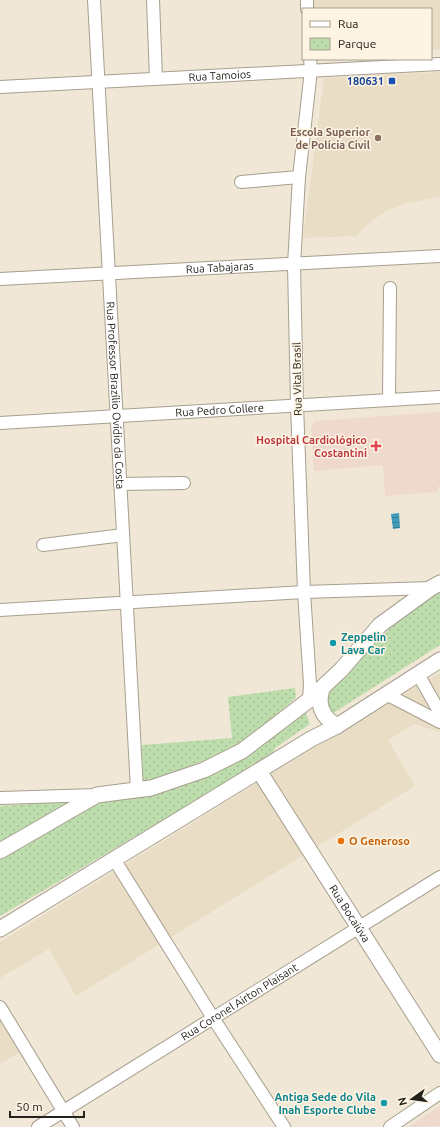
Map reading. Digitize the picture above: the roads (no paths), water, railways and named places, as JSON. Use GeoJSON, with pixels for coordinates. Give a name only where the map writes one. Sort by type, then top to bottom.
{"type":"FeatureCollection","features":[{"type":"Feature","properties":{"kind":"main road"},"geometry":{"type":"LineString","coordinates":[[0,851],[97,795],[151,788],[204,770],[242,751],[322,689],[380,625],[436,585]]}},
{"type":"Feature","properties":{"kind":"main road"},"geometry":{"type":"LineString","coordinates":[[0,929],[311,739],[337,726],[440,660]]}},
{"type":"Feature","properties":{"kind":"main road"},"geometry":{"type":"LineString","coordinates":[[322,689],[319,698],[320,708],[329,722],[337,726]]}},
{"type":"Feature","properties":{"kind":"main road"},"geometry":{"type":"LineString","coordinates":[[309,700],[315,722],[311,739]]}},
{"type":"Feature","properties":{"kind":"main road","name":"Rua Bocaiúva"},"geometry":{"type":"LineString","coordinates":[[260,771],[440,1055]]}},
{"type":"Feature","properties":{"kind":"street","name":"Rua Professor Brazílio Ovídio da Costa"},"geometry":{"type":"LineString","coordinates":[[94,0],[137,790]]}},
{"type":"Feature","properties":{"kind":"street"},"geometry":{"type":"LineString","coordinates":[[153,0],[156,79]]}},
{"type":"Feature","properties":{"kind":"street","name":"Rua Tamoios"},"geometry":{"type":"LineString","coordinates":[[0,87],[156,79],[310,65],[440,64]]}},
{"type":"Feature","properties":{"kind":"street","name":"Rua Vital Brasil"},"geometry":{"type":"LineString","coordinates":[[309,700],[310,684],[304,592],[297,405],[294,264],[299,177],[310,65]]}},
{"type":"Feature","properties":{"kind":"street"},"geometry":{"type":"LineString","coordinates":[[241,182],[299,177]]}},
{"type":"Feature","properties":{"kind":"street","name":"Rua Tabajaras"},"geometry":{"type":"LineString","coordinates":[[0,279],[440,256]]}},
{"type":"Feature","properties":{"kind":"street"},"geometry":{"type":"LineString","coordinates":[[389,400],[390,288]]}},
{"type":"Feature","properties":{"kind":"street","name":"Rua Pedro Collere"},"geometry":{"type":"LineString","coordinates":[[0,423],[440,397]]}},
{"type":"Feature","properties":{"kind":"street"},"geometry":{"type":"LineString","coordinates":[[120,484],[184,484]]}},
{"type":"Feature","properties":{"kind":"street"},"geometry":{"type":"LineString","coordinates":[[43,544],[123,535]]}},
{"type":"Feature","properties":{"kind":"street"},"geometry":{"type":"LineString","coordinates":[[0,610],[436,585]]}},
{"type":"Feature","properties":{"kind":"street"},"geometry":{"type":"LineString","coordinates":[[418,674],[440,713]]}},
{"type":"Feature","properties":{"kind":"street"},"geometry":{"type":"LineString","coordinates":[[386,694],[440,722]]}},
{"type":"Feature","properties":{"kind":"street"},"geometry":{"type":"LineString","coordinates":[[0,798],[97,795]]}},
{"type":"Feature","properties":{"kind":"street"},"geometry":{"type":"LineString","coordinates":[[114,859],[213,1018],[284,1127]]}},
{"type":"Feature","properties":{"kind":"street","name":"Rua Coronel Airton Plaisant"},"geometry":{"type":"LineString","coordinates":[[38,1127],[440,877]]}},
{"type":"Feature","properties":{"kind":"street"},"geometry":{"type":"LineString","coordinates":[[0,1007],[73,1127]]}},
{"type":"Feature","properties":{"kind":"street"},"geometry":{"type":"LineString","coordinates":[[390,1127],[440,1093]]}},
{"type":"Feature","properties":{"kind":"water"},"geometry":{"type":"Polygon","coordinates":[[[399,513],[400,528],[393,529],[391,514],[399,513]]]}},
{"type":"Feature","properties":{"kind":"place","name":"180631"},"geometry":{"type":"Point","coordinates":[392,81]}},
{"type":"Feature","properties":{"kind":"place","name":"Escola Superior de Polícia Civil"},"geometry":{"type":"Point","coordinates":[378,138]}},
{"type":"Feature","properties":{"kind":"place","name":"Hospital Cardiológico Costantini"},"geometry":{"type":"Point","coordinates":[376,446]}},
{"type":"Feature","properties":{"kind":"place","name":"Zeppelin Lava Car"},"geometry":{"type":"Point","coordinates":[333,643]}},
{"type":"Feature","properties":{"kind":"place","name":"O Generoso"},"geometry":{"type":"Point","coordinates":[341,841]}},
{"type":"Feature","properties":{"kind":"place","name":"Antiga Sede do Vila Inah Esporte Clube"},"geometry":{"type":"Point","coordinates":[384,1103]}}]}
